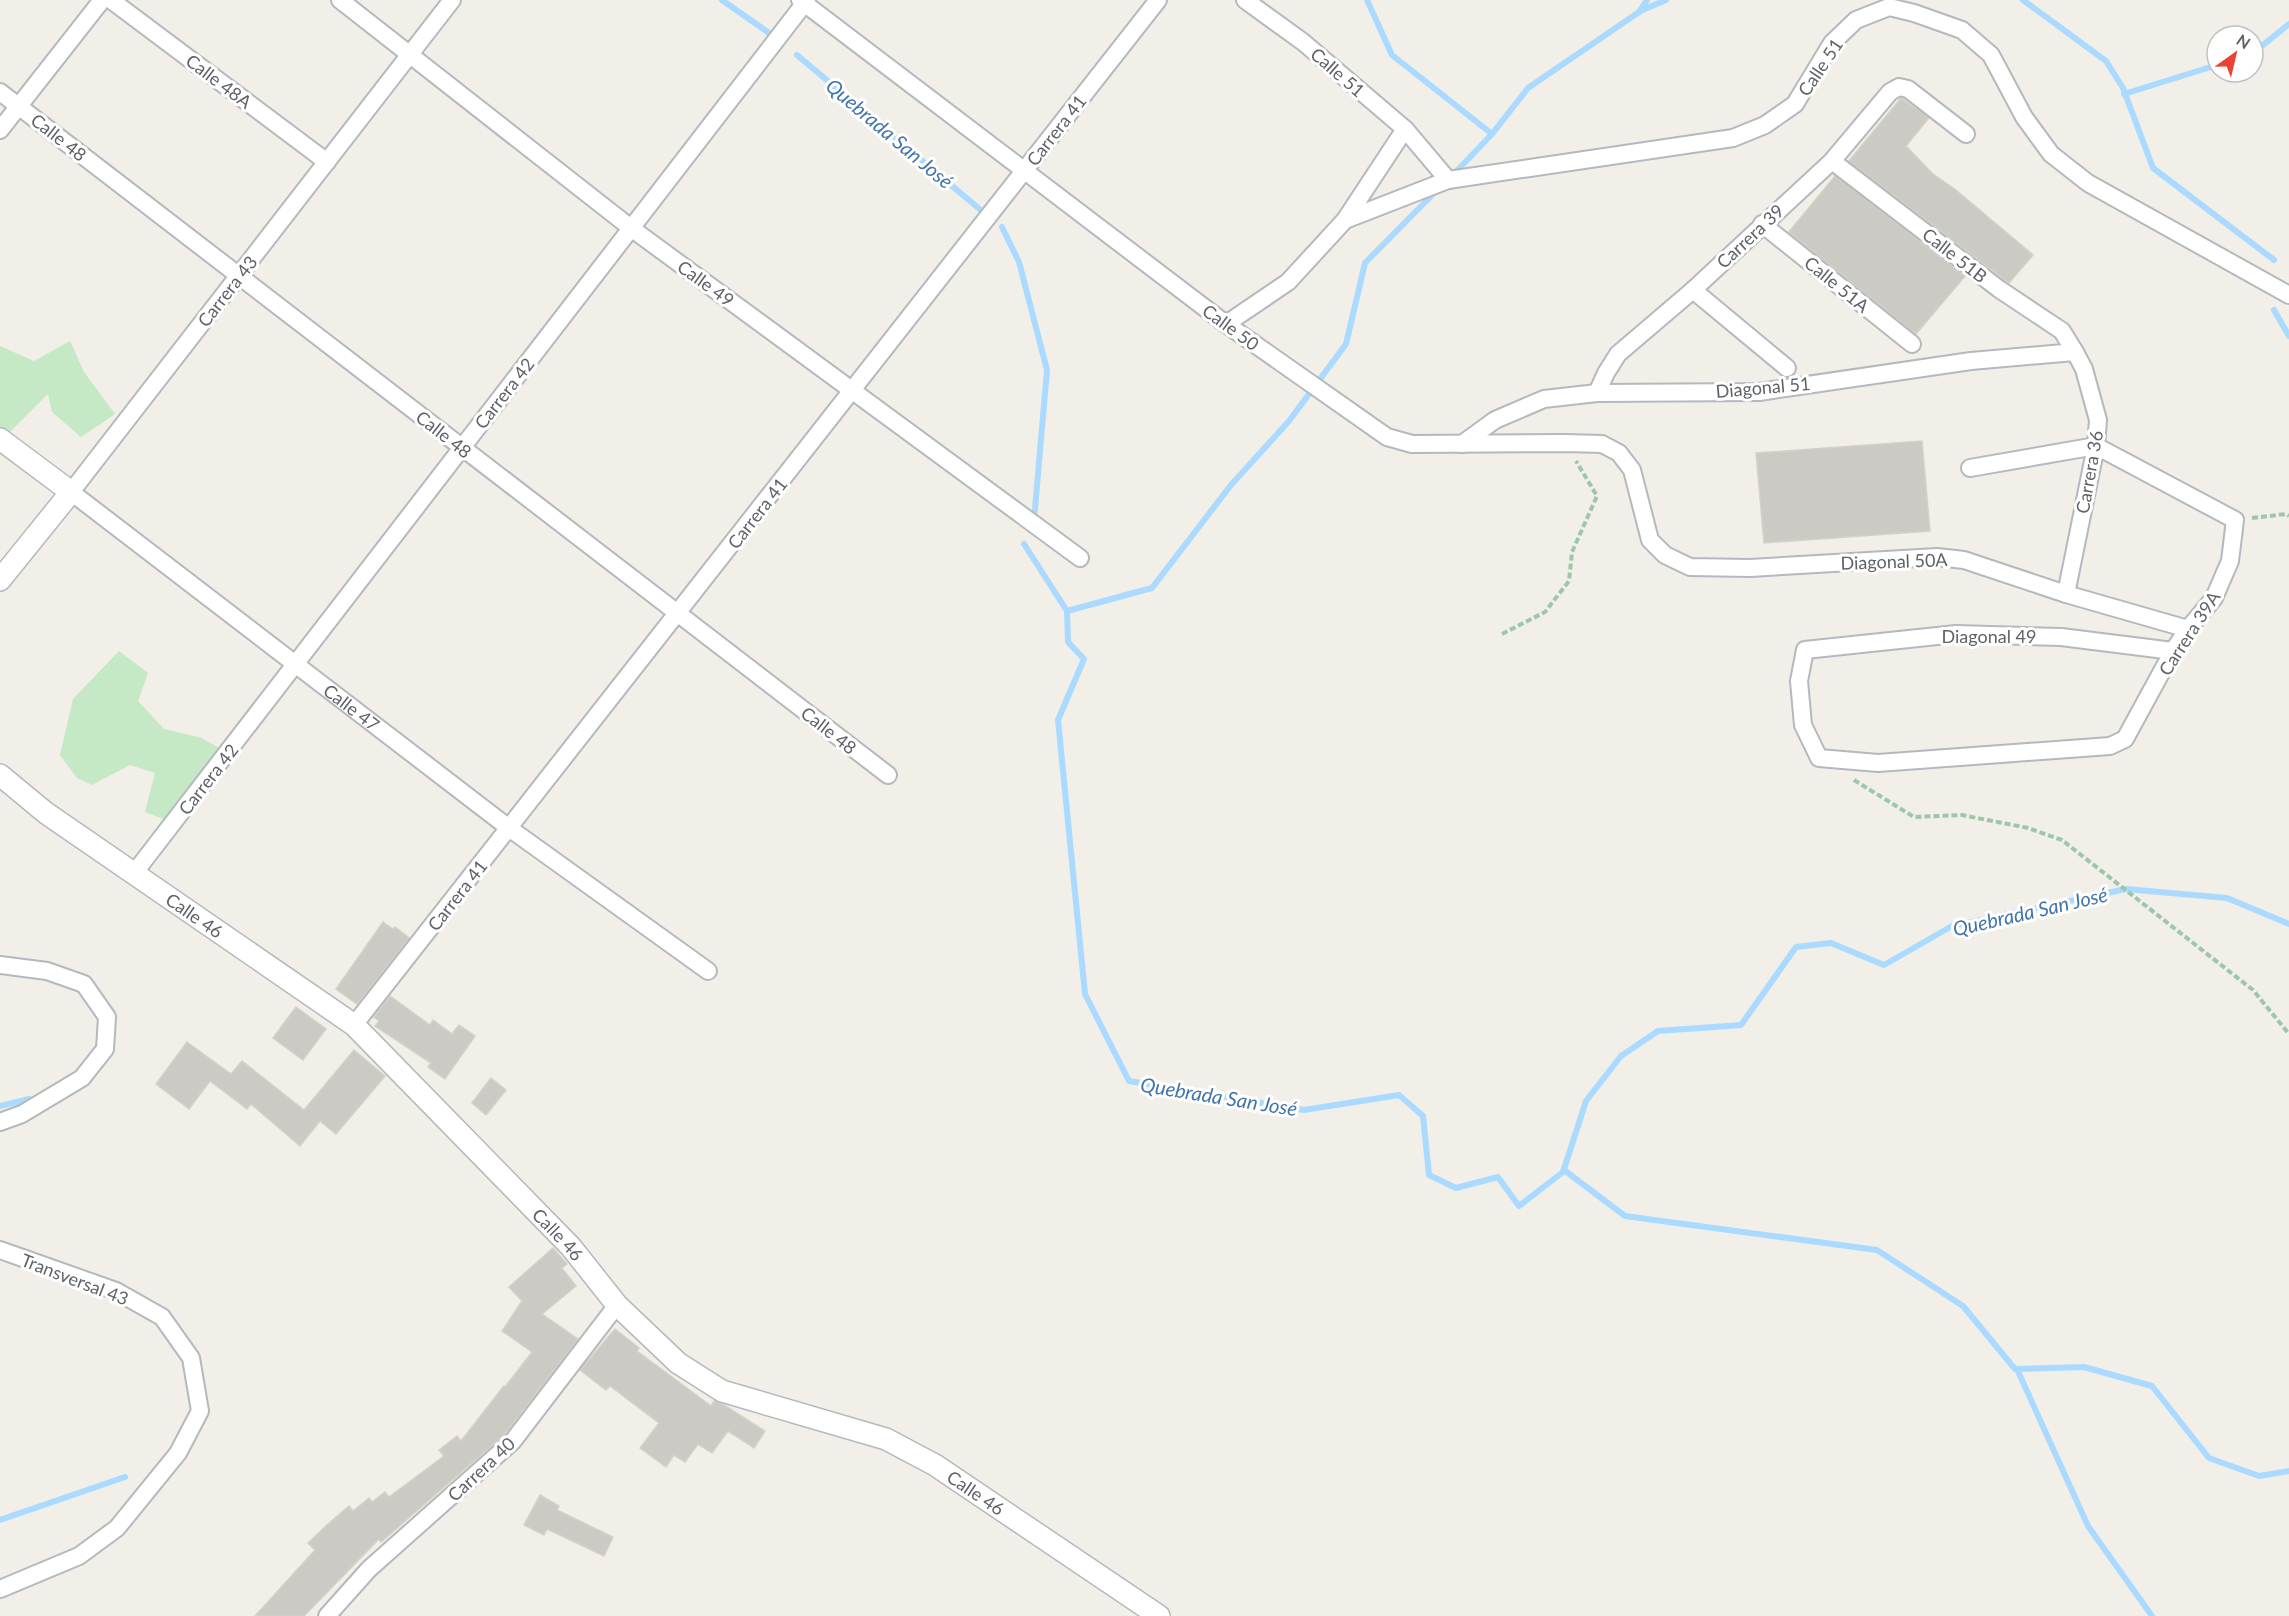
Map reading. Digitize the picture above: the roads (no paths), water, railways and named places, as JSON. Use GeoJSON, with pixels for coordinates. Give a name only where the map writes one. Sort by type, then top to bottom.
{"type":"FeatureCollection","features":[{"type":"Feature","properties":{"kind":"street"},"geometry":{"type":"LineString","coordinates":[[0,130],[102,0]]}},
{"type":"Feature","properties":{"kind":"street","name":"Calle 48A"},"geometry":{"type":"LineString","coordinates":[[111,0],[327,162]]}},
{"type":"Feature","properties":{"kind":"street","name":"Calle 49"},"geometry":{"type":"LineString","coordinates":[[340,0],[631,228],[1080,558]]}},
{"type":"Feature","properties":{"kind":"street","name":"Carrera 43"},"geometry":{"type":"LineString","coordinates":[[0,580],[71,492],[452,0]]}},
{"type":"Feature","properties":{"kind":"street","name":"Carrera 41"},"geometry":{"type":"LineString","coordinates":[[354,1025],[1158,0]]}},
{"type":"Feature","properties":{"kind":"street","name":"Calle 51"},"geometry":{"type":"LineString","coordinates":[[1245,0],[1303,42],[1405,129],[1448,180],[1733,138],[1765,125],[1795,104],[1832,43],[1856,20],[1888,7],[1914,13],[1962,30],[1991,55],[2024,117],[2051,154],[2088,183],[2289,295]]}},
{"type":"Feature","properties":{"kind":"street","name":"Calle 50"},"geometry":{"type":"LineString","coordinates":[[804,1],[1226,324],[1387,437],[1412,444],[1602,444],[1619,453],[1632,470],[1650,540],[1665,555]]}},
{"type":"Feature","properties":{"kind":"street","name":"Carrera 42"},"geometry":{"type":"LineString","coordinates":[[135,872],[804,1]]}},
{"type":"Feature","properties":{"kind":"street","name":"Carrera 39"},"geometry":{"type":"LineString","coordinates":[[1597,393],[1618,354],[1693,290],[1832,160],[1890,92],[1899,87],[1908,89],[1966,134]]}},
{"type":"Feature","properties":{"kind":"street","name":"Calle 48"},"geometry":{"type":"LineString","coordinates":[[0,92],[888,776]]}},
{"type":"Feature","properties":{"kind":"street"},"geometry":{"type":"LineString","coordinates":[[1226,324],[1288,282],[1345,220],[1405,129]]}},
{"type":"Feature","properties":{"kind":"street","name":"Calle 51B"},"geometry":{"type":"LineString","coordinates":[[1832,160],[1999,289],[2062,331],[2075,352]]}},
{"type":"Feature","properties":{"kind":"street"},"geometry":{"type":"LineString","coordinates":[[1345,220],[1448,180]]}},
{"type":"Feature","properties":{"kind":"street","name":"Calle 51A"},"geometry":{"type":"LineString","coordinates":[[1762,224],[1912,344]]}},
{"type":"Feature","properties":{"kind":"street"},"geometry":{"type":"LineString","coordinates":[[1693,290],[1787,368]]}},
{"type":"Feature","properties":{"kind":"street","name":"Diagonal 51"},"geometry":{"type":"LineString","coordinates":[[1462,444],[1495,420],[1544,399],[1597,393],[1759,392],[1971,361],[2075,352]]}},
{"type":"Feature","properties":{"kind":"street","name":"Carrera 36"},"geometry":{"type":"LineString","coordinates":[[2066,594],[2096,446],[2098,420],[2084,369],[2075,352]]}},
{"type":"Feature","properties":{"kind":"street","name":"Calle 47"},"geometry":{"type":"LineString","coordinates":[[0,438],[509,828],[708,970]]}},
{"type":"Feature","properties":{"kind":"street"},"geometry":{"type":"LineString","coordinates":[[1970,468],[2096,446]]}},
{"type":"Feature","properties":{"kind":"street","name":"Carrera 39A"},"geometry":{"type":"LineString","coordinates":[[2096,446],[2235,520],[2230,561],[2214,598],[2173,651],[2125,739]]}},
{"type":"Feature","properties":{"kind":"street","name":"Diagonal 50A"},"geometry":{"type":"LineString","coordinates":[[1665,555],[1690,567],[1937,557],[1964,560],[2066,594],[2188,630]]}},
{"type":"Feature","properties":{"kind":"street","name":"Diagonal 49"},"geometry":{"type":"LineString","coordinates":[[2125,739],[2110,746],[1878,763],[1819,758],[1803,725],[1799,681],[1805,650],[1956,634],[2061,637],[2173,651]]}},
{"type":"Feature","properties":{"kind":"street","name":"Calle 46"},"geometry":{"type":"LineString","coordinates":[[0,775],[46,813],[135,872],[354,1025],[571,1246],[617,1305],[678,1363],[722,1391],[886,1439],[935,1465],[1160,1616]]}},
{"type":"Feature","properties":{"kind":"street"},"geometry":{"type":"LineString","coordinates":[[0,965],[47,971],[84,984],[107,1017],[105,1049],[82,1078],[22,1114],[0,1122]]}},
{"type":"Feature","properties":{"kind":"street","name":"Transversal 43"},"geometry":{"type":"LineString","coordinates":[[0,1250],[116,1291],[162,1317],[191,1358],[200,1411],[178,1453],[117,1528],[79,1556],[0,1589]]}},
{"type":"Feature","properties":{"kind":"street","name":"Carrera 40"},"geometry":{"type":"LineString","coordinates":[[327,1616],[369,1569],[513,1441],[617,1305]]}},
{"type":"Feature","properties":{"kind":"waterway","name":"Quebrada San José"},"geometry":{"type":"LineString","coordinates":[[722,0],[769,33]]}},
{"type":"Feature","properties":{"kind":"waterway"},"geometry":{"type":"LineString","coordinates":[[1367,0],[1392,55],[1492,134]]}},
{"type":"Feature","properties":{"kind":"waterway"},"geometry":{"type":"LineString","coordinates":[[1452,176],[1492,134],[1528,88],[1639,12],[1647,0]]}},
{"type":"Feature","properties":{"kind":"waterway"},"geometry":{"type":"LineString","coordinates":[[1640,11],[1666,0]]}},
{"type":"Feature","properties":{"kind":"waterway"},"geometry":{"type":"LineString","coordinates":[[2023,0],[2106,61],[2123,88],[2153,168],[2274,260]]}},
{"type":"Feature","properties":{"kind":"waterway"},"geometry":{"type":"LineString","coordinates":[[2265,43],[2289,24]]}},
{"type":"Feature","properties":{"kind":"waterway","name":"Quebrada San José"},"geometry":{"type":"LineString","coordinates":[[797,55],[983,212]]}},
{"type":"Feature","properties":{"kind":"waterway"},"geometry":{"type":"LineString","coordinates":[[2124,94],[2205,69]]}},
{"type":"Feature","properties":{"kind":"waterway"},"geometry":{"type":"LineString","coordinates":[[1067,611],[1152,588],[1231,485],[1289,421],[1346,344],[1365,263],[1438,189]]}},
{"type":"Feature","properties":{"kind":"waterway","name":"Quebrada San José"},"geometry":{"type":"LineString","coordinates":[[1002,227],[1019,262],[1047,370],[1034,520]]}},
{"type":"Feature","properties":{"kind":"waterway"},"geometry":{"type":"LineString","coordinates":[[2274,310],[2289,336]]}},
{"type":"Feature","properties":{"kind":"waterway","name":"Quebrada San José"},"geometry":{"type":"LineString","coordinates":[[1024,544],[1067,611],[1068,642],[1084,659],[1058,720],[1085,994],[1129,1081],[1304,1110],[1399,1095],[1423,1116],[1429,1175],[1456,1188],[1498,1177],[1519,1206],[1563,1172],[1586,1101],[1621,1056],[1658,1031],[1741,1025],[1796,947],[1831,943],[1884,965],[1952,926],[2126,889],[2227,898],[2289,924]]}},
{"type":"Feature","properties":{"kind":"waterway"},"geometry":{"type":"LineString","coordinates":[[0,1106],[29,1099]]}},
{"type":"Feature","properties":{"kind":"waterway"},"geometry":{"type":"LineString","coordinates":[[1564,1170],[1625,1216],[1877,1250],[1963,1306],[2017,1369],[2088,1526],[2152,1616]]}},
{"type":"Feature","properties":{"kind":"waterway"},"geometry":{"type":"LineString","coordinates":[[2017,1369],[2084,1367],[2152,1386],[2209,1458],[2259,1476],[2289,1471]]}},
{"type":"Feature","properties":{"kind":"waterway"},"geometry":{"type":"LineString","coordinates":[[0,1520],[125,1477]]}}]}
